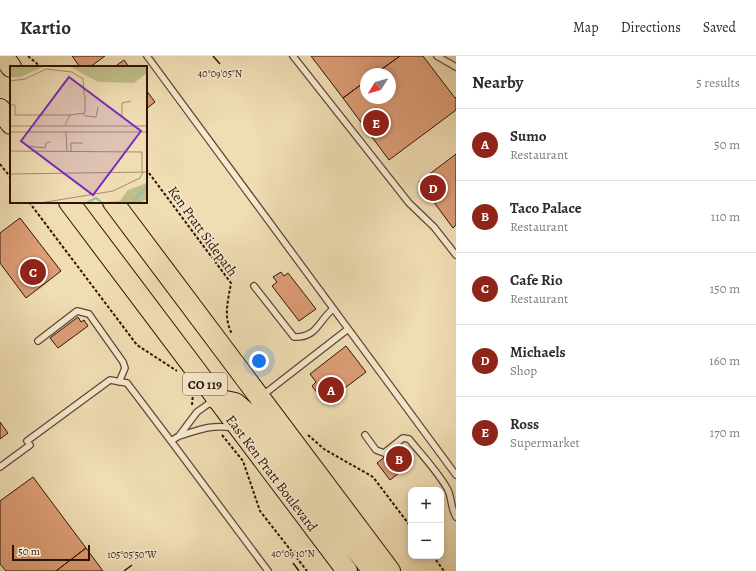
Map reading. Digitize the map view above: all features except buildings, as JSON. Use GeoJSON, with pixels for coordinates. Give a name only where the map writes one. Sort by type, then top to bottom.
{"type":"FeatureCollection","features":[{"type":"Feature","properties":{"kind":"highway"},"geometry":{"type":"LineString","coordinates":[[3,56],[10,66]]}},
{"type":"Feature","properties":{"kind":"highway"},"geometry":{"type":"LineString","coordinates":[[0,110],[10,123]]}},
{"type":"Feature","properties":{"kind":"highway","name":"East Ken Pratt Boulevard"},"geometry":{"type":"LineString","coordinates":[[70,203],[347,571]]}},
{"type":"Feature","properties":{"kind":"highway","name":"CO 119"},"geometry":{"type":"LineString","coordinates":[[114,203],[390,571]]}},
{"type":"Feature","properties":{"kind":"highway"},"geometry":{"type":"LineString","coordinates":[[216,399],[235,403],[248,414],[278,455],[304,484],[373,571]]}},
{"type":"Feature","properties":{"kind":"lane"},"geometry":{"type":"LineString","coordinates":[[147,56],[456,475]]}},
{"type":"Feature","properties":{"kind":"lane"},"geometry":{"type":"LineString","coordinates":[[293,56],[409,203],[434,227],[456,255]]}},
{"type":"Feature","properties":{"kind":"lane"},"geometry":{"type":"LineString","coordinates":[[437,56],[456,67]]}},
{"type":"Feature","properties":{"kind":"lane"},"geometry":{"type":"LineString","coordinates":[[254,286],[294,337],[303,337],[318,328],[326,315],[333,309]]}},
{"type":"Feature","properties":{"kind":"lane"},"geometry":{"type":"LineString","coordinates":[[38,341],[78,311],[89,314],[124,362],[124,368],[119,382]]}},
{"type":"Feature","properties":{"kind":"lane"},"geometry":{"type":"LineString","coordinates":[[260,398],[348,329]]}},
{"type":"Feature","properties":{"kind":"lane"},"geometry":{"type":"LineString","coordinates":[[0,467],[28,443],[110,380],[127,383],[268,571]]}},
{"type":"Feature","properties":{"kind":"lane"},"geometry":{"type":"LineString","coordinates":[[179,436],[197,412],[216,399]]}},
{"type":"Feature","properties":{"kind":"lane"},"geometry":{"type":"LineString","coordinates":[[171,441],[179,436],[208,426],[221,426],[239,429]]}},
{"type":"Feature","properties":{"kind":"lane"},"geometry":{"type":"LineString","coordinates":[[365,435],[376,450],[384,452],[403,438],[409,439],[448,489],[452,500],[452,511],[456,517]]}},
{"type":"Feature","properties":{"kind":"path"},"geometry":{"type":"LineString","coordinates":[[28,56],[40,66]]}},
{"type":"Feature","properties":{"kind":"path"},"geometry":{"type":"LineString","coordinates":[[0,164],[10,177]]}},
{"type":"Feature","properties":{"kind":"path","name":"Ken Pratt Sidepath"},"geometry":{"type":"LineString","coordinates":[[147,170],[231,283],[226,316],[227,325],[235,339]]}},
{"type":"Feature","properties":{"kind":"path"},"geometry":{"type":"LineString","coordinates":[[30,203],[137,345],[179,372]]}},
{"type":"Feature","properties":{"kind":"path"},"geometry":{"type":"LineString","coordinates":[[191,389],[194,395],[192,405]]}},
{"type":"Feature","properties":{"kind":"path"},"geometry":{"type":"LineString","coordinates":[[217,434],[223,435],[243,461],[260,511],[307,571]]}},
{"type":"Feature","properties":{"kind":"path"},"geometry":{"type":"LineString","coordinates":[[306,434],[324,448],[373,477],[408,523]]}},
{"type":"Feature","properties":{"kind":"path"},"geometry":{"type":"LineString","coordinates":[[435,559],[444,571]]}},
{"type":"Feature","properties":{"kind":"place","name":"Ross"},"geometry":{"type":"Point","coordinates":[376,123]}},
{"type":"Feature","properties":{"kind":"place","name":"Michaels"},"geometry":{"type":"Point","coordinates":[433,188]}},
{"type":"Feature","properties":{"kind":"place","name":"Cafe Rio"},"geometry":{"type":"Point","coordinates":[33,272]}},
{"type":"Feature","properties":{"kind":"place","name":"Sumo"},"geometry":{"type":"Point","coordinates":[331,390]}},
{"type":"Feature","properties":{"kind":"place","name":"Taco Palace"},"geometry":{"type":"Point","coordinates":[399,459]}}]}
